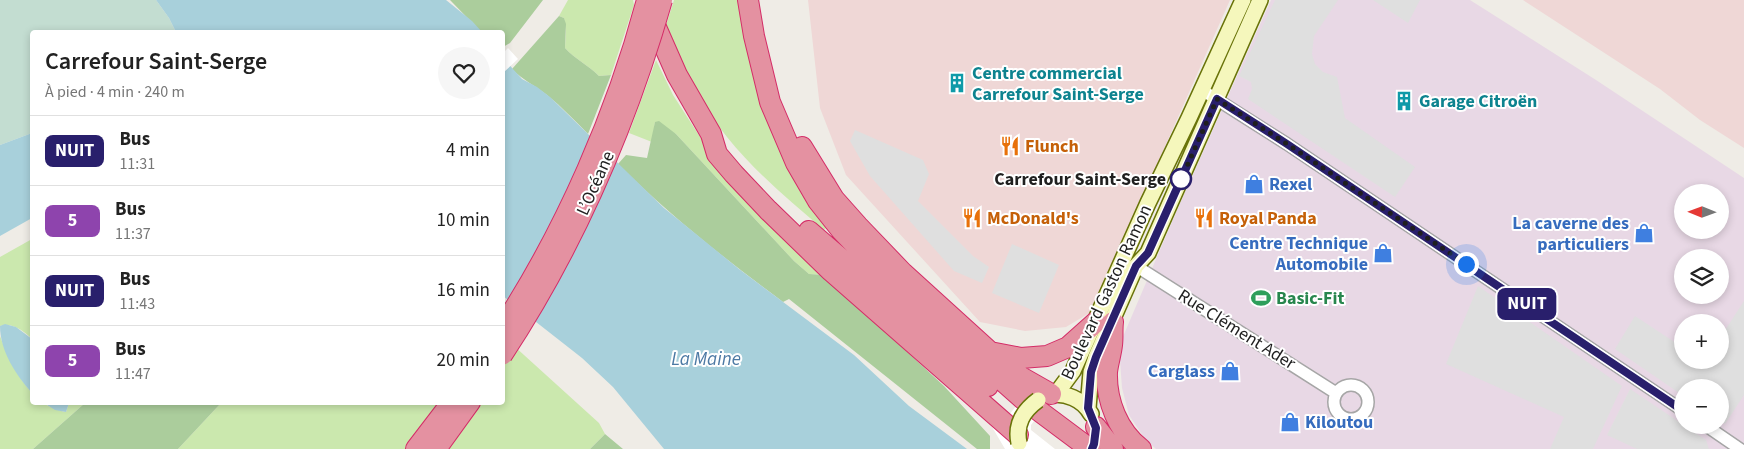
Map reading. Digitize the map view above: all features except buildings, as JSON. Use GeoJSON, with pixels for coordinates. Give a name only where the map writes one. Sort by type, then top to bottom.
{"type":"FeatureCollection","features":[{"type":"Feature","properties":{"kind":"highway"},"geometry":{"type":"LineString","coordinates":[[647,0],[651,16],[676,75],[711,134],[767,193],[825,246],[1018,411],[1068,449]]}},
{"type":"Feature","properties":{"kind":"highway","name":"L’Océane"},"geometry":{"type":"LineString","coordinates":[[505,323],[551,244],[586,169],[618,90],[647,0]]}},
{"type":"Feature","properties":{"kind":"highway","name":"L’Océane"},"geometry":{"type":"LineString","coordinates":[[505,350],[551,274],[599,178],[636,84],[662,0]]}},
{"type":"Feature","properties":{"kind":"highway"},"geometry":{"type":"LineString","coordinates":[[748,0],[754,36],[770,102],[796,163],[818,200],[841,230],[891,282],[1023,398],[1097,444]]}},
{"type":"Feature","properties":{"kind":"highway"},"geometry":{"type":"LineString","coordinates":[[759,56],[771,73],[798,140],[834,199],[903,273],[990,352],[1048,396]]}},
{"type":"Feature","properties":{"kind":"highway"},"geometry":{"type":"LineString","coordinates":[[711,134],[717,154],[768,210],[831,271],[989,408],[1019,444]]}},
{"type":"Feature","properties":{"kind":"highway"},"geometry":{"type":"LineString","coordinates":[[990,352],[1021,358],[1047,356],[1068,347],[1104,322],[1112,346],[1107,373],[1109,396],[1114,412],[1123,428],[1141,449]]}},
{"type":"Feature","properties":{"kind":"highway"},"geometry":{"type":"LineString","coordinates":[[416,449],[450,405]]}},
{"type":"Feature","properties":{"kind":"highway"},"geometry":{"type":"LineString","coordinates":[[436,449],[468,405]]}},
{"type":"Feature","properties":{"kind":"main road","name":"Boulevard Gaston Ramon"},"geometry":{"type":"LineString","coordinates":[[1088,408],[1091,372],[1104,322],[1155,189],[1243,0]]}},
{"type":"Feature","properties":{"kind":"main road","name":"Boulevard Gaston Ramon"},"geometry":{"type":"LineString","coordinates":[[1019,444],[1020,420],[1028,407],[1048,396],[1073,372],[1136,266],[1148,253],[1260,0]]}},
{"type":"Feature","properties":{"kind":"main road","name":"Boulevard Gaston Ramon"},"geometry":{"type":"LineString","coordinates":[[1136,266],[1138,253],[1158,205],[1155,189]]}},
{"type":"Feature","properties":{"kind":"main road"},"geometry":{"type":"LineString","coordinates":[[1048,396],[1075,398],[1088,408],[1097,444]]}},
{"type":"Feature","properties":{"kind":"street"},"geometry":{"type":"LineString","coordinates":[[1202,90],[1294,148],[1674,405]]}},
{"type":"Feature","properties":{"kind":"street","name":"Rue Clément Ader"},"geometry":{"type":"LineString","coordinates":[[1136,266],[1336,393]]}},
{"type":"Feature","properties":{"kind":"street"},"geometry":{"type":"LineString","coordinates":[[1717,434],[1736,448]]}},
{"type":"Feature","properties":{"kind":"shaded area"},"geometry":{"type":"Polygon","coordinates":[[[808,0],[1230,0],[1163,151],[1137,215],[1091,312],[1066,327],[1025,331],[980,322],[846,175],[820,108],[808,0]]]}},
{"type":"Feature","properties":{"kind":"shaded area"},"geometry":{"type":"Polygon","coordinates":[[[1271,0],[1470,0],[1596,80],[1744,178],[1744,449],[1156,449],[1145,439],[1129,415],[1122,388],[1119,346],[1177,210],[1271,0]]]}},
{"type":"Feature","properties":{"kind":"shaded area"},"geometry":{"type":"Polygon","coordinates":[[[1275,0],[1338,0],[1314,36],[1312,54],[1315,64],[1323,72],[1337,77],[1345,118],[1415,167],[1395,197],[1248,99],[1252,89],[1251,82],[1239,76],[1275,0]]]}},
{"type":"Feature","properties":{"kind":"shaded area"},"geometry":{"type":"Polygon","coordinates":[[[1373,0],[1420,0],[1408,23],[1373,0]]]}},
{"type":"Feature","properties":{"kind":"shaded area"},"geometry":{"type":"Polygon","coordinates":[[[1523,0],[1744,0],[1744,148],[1700,120],[1660,89],[1523,0]]]}},
{"type":"Feature","properties":{"kind":"shaded area"},"geometry":{"type":"Polygon","coordinates":[[[855,130],[923,160],[929,174],[918,201],[973,256],[989,267],[982,283],[954,271],[870,176],[850,141],[855,130]]]}},
{"type":"Feature","properties":{"kind":"shaded area"},"geometry":{"type":"Polygon","coordinates":[[[1012,244],[1059,265],[1039,313],[992,293],[1012,244]]]}},
{"type":"Feature","properties":{"kind":"shaded area"},"geometry":{"type":"Polygon","coordinates":[[[1478,286],[1622,386],[1593,449],[1550,449],[1564,417],[1446,364],[1478,286]]]}},
{"type":"Feature","properties":{"kind":"shaded area"},"geometry":{"type":"Polygon","coordinates":[[[1744,301],[1744,395],[1729,418],[1729,379],[1674,379],[1674,390],[1615,349],[1635,316],[1674,342],[1674,369],[1729,369],[1729,324],[1744,301]]]}},
{"type":"Feature","properties":{"kind":"shaded area"},"geometry":{"type":"Polygon","coordinates":[[[1630,389],[1674,419],[1674,434],[1697,434],[1706,440],[1709,449],[1637,449],[1607,435],[1630,389]]]}},
{"type":"Feature","properties":{"kind":"green space"},"geometry":{"type":"Polygon","coordinates":[[[0,0],[156,0],[175,30],[30,30],[30,134],[0,145],[0,0]]]}},
{"type":"Feature","properties":{"kind":"green space"},"geometry":{"type":"Polygon","coordinates":[[[450,0],[543,0],[510,43],[505,46],[505,30],[479,30],[450,0]]]}},
{"type":"Feature","properties":{"kind":"green space"},"geometry":{"type":"Polygon","coordinates":[[[568,0],[633,0],[634,5],[611,75],[599,76],[565,48],[566,30],[564,18],[559,16],[568,0]]]}},
{"type":"Feature","properties":{"kind":"green space"},"geometry":{"type":"Polygon","coordinates":[[[674,0],[740,0],[747,48],[763,109],[827,227],[824,230],[773,186],[749,162],[727,137],[709,112],[664,32],[674,0]]]}},
{"type":"Feature","properties":{"kind":"green space"},"geometry":{"type":"Polygon","coordinates":[[[559,16],[564,18],[566,24],[565,48],[599,76],[611,75],[588,134],[553,100],[512,69],[559,16]]]}},
{"type":"Feature","properties":{"kind":"green space"},"geometry":{"type":"Polygon","coordinates":[[[656,60],[673,95],[704,143],[824,275],[809,274],[794,261],[676,134],[655,122],[652,142],[629,133],[656,60]]]}},
{"type":"Feature","properties":{"kind":"green space"},"geometry":{"type":"Polygon","coordinates":[[[659,121],[676,134],[794,261],[809,274],[824,275],[944,386],[990,436],[990,449],[977,449],[789,299],[783,302],[740,269],[677,219],[637,183],[618,164],[626,155],[647,158],[655,122],[659,121]]]}},
{"type":"Feature","properties":{"kind":"green space"},"geometry":{"type":"Polygon","coordinates":[[[30,240],[30,337],[22,330],[13,326],[0,326],[0,257],[30,240]]]}},
{"type":"Feature","properties":{"kind":"green space"},"geometry":{"type":"Polygon","coordinates":[[[0,336],[13,366],[30,390],[30,405],[45,405],[66,412],[68,405],[83,405],[33,449],[0,449],[0,336]]]}},
{"type":"Feature","properties":{"kind":"green space"},"geometry":{"type":"Polygon","coordinates":[[[505,338],[599,423],[605,434],[590,449],[178,449],[219,405],[505,405],[505,338]]]}},
{"type":"Feature","properties":{"kind":"green space"},"geometry":{"type":"Polygon","coordinates":[[[83,405],[219,405],[178,449],[33,449],[83,405]]]}},
{"type":"Feature","properties":{"kind":"green space"},"geometry":{"type":"Polygon","coordinates":[[[605,434],[623,449],[590,449],[605,434]]]}},
{"type":"Feature","properties":{"kind":"water"},"geometry":{"type":"Polygon","coordinates":[[[156,0],[446,0],[480,30],[175,30],[156,0]]]}},
{"type":"Feature","properties":{"kind":"water","name":"La Maine"},"geometry":{"type":"Polygon","coordinates":[[[505,60],[522,79],[550,97],[664,208],[739,269],[854,355],[909,406],[967,449],[664,449],[613,387],[582,358],[505,298],[505,60]]]}},
{"type":"Feature","properties":{"kind":"water"},"geometry":{"type":"Polygon","coordinates":[[[30,134],[30,219],[0,236],[0,145],[30,134]]]}},
{"type":"Feature","properties":{"kind":"water"},"geometry":{"type":"Polygon","coordinates":[[[5,324],[16,327],[30,338],[30,390],[10,362],[3,344],[0,326],[5,324]]]}},
{"type":"Feature","properties":{"kind":"water"},"geometry":{"type":"Polygon","coordinates":[[[47,405],[68,405],[66,412],[55,410],[47,405]]]}},
{"type":"Feature","properties":{"kind":"pier"},"geometry":{"type":"Polygon","coordinates":[[[508,48],[518,59],[505,71],[505,51],[508,48]]]}},
{"type":"Feature","properties":{"kind":"pier"},"geometry":{"type":"Polygon","coordinates":[[[1028,392],[1043,409],[1031,425],[1031,430],[1055,449],[1005,449],[988,420],[1008,416],[1028,392]]]}},
{"type":"Feature","properties":{"kind":"bus line","name":"NUIT"},"geometry":{"type":"LineString","coordinates":[[1092,449],[1096,428],[1088,408],[1091,372],[1096,357],[1136,266],[1148,253],[1217,99],[1287,144],[1674,405]]}},
{"type":"Feature","properties":{"kind":"place","name":"Centre commercial Carrefour Saint-Serge"},"geometry":{"type":"Point","coordinates":[957,83]}},
{"type":"Feature","properties":{"kind":"place","name":"Garage Citroën"},"geometry":{"type":"Point","coordinates":[1404,101]}},
{"type":"Feature","properties":{"kind":"place","name":"Flunch"},"geometry":{"type":"Point","coordinates":[1010,146]}},
{"type":"Feature","properties":{"kind":"place","name":"Carrefour Saint-Serge"},"geometry":{"type":"Point","coordinates":[1181,179]}},
{"type":"Feature","properties":{"kind":"place","name":"Rexel"},"geometry":{"type":"Point","coordinates":[1254,184]}},
{"type":"Feature","properties":{"kind":"place","name":"McDonald's"},"geometry":{"type":"Point","coordinates":[972,218]}},
{"type":"Feature","properties":{"kind":"place","name":"Royal Panda"},"geometry":{"type":"Point","coordinates":[1204,218]}},
{"type":"Feature","properties":{"kind":"place","name":"La caverne des particuliers"},"geometry":{"type":"Point","coordinates":[1644,233]}},
{"type":"Feature","properties":{"kind":"place","name":"Centre Technique Automobile"},"geometry":{"type":"Point","coordinates":[1383,253]}},
{"type":"Feature","properties":{"kind":"place","name":"Basic-Fit"},"geometry":{"type":"Point","coordinates":[1261,298]}},
{"type":"Feature","properties":{"kind":"place","name":"Carglass"},"geometry":{"type":"Point","coordinates":[1230,371]}},
{"type":"Feature","properties":{"kind":"place","name":"Kiloutou"},"geometry":{"type":"Point","coordinates":[1290,422]}},
{"type":"Feature","properties":{"kind":"route"},"geometry":{"type":"LineString","coordinates":[[1181,179],[1179,184],[1217,99],[1466,264]]}}]}
